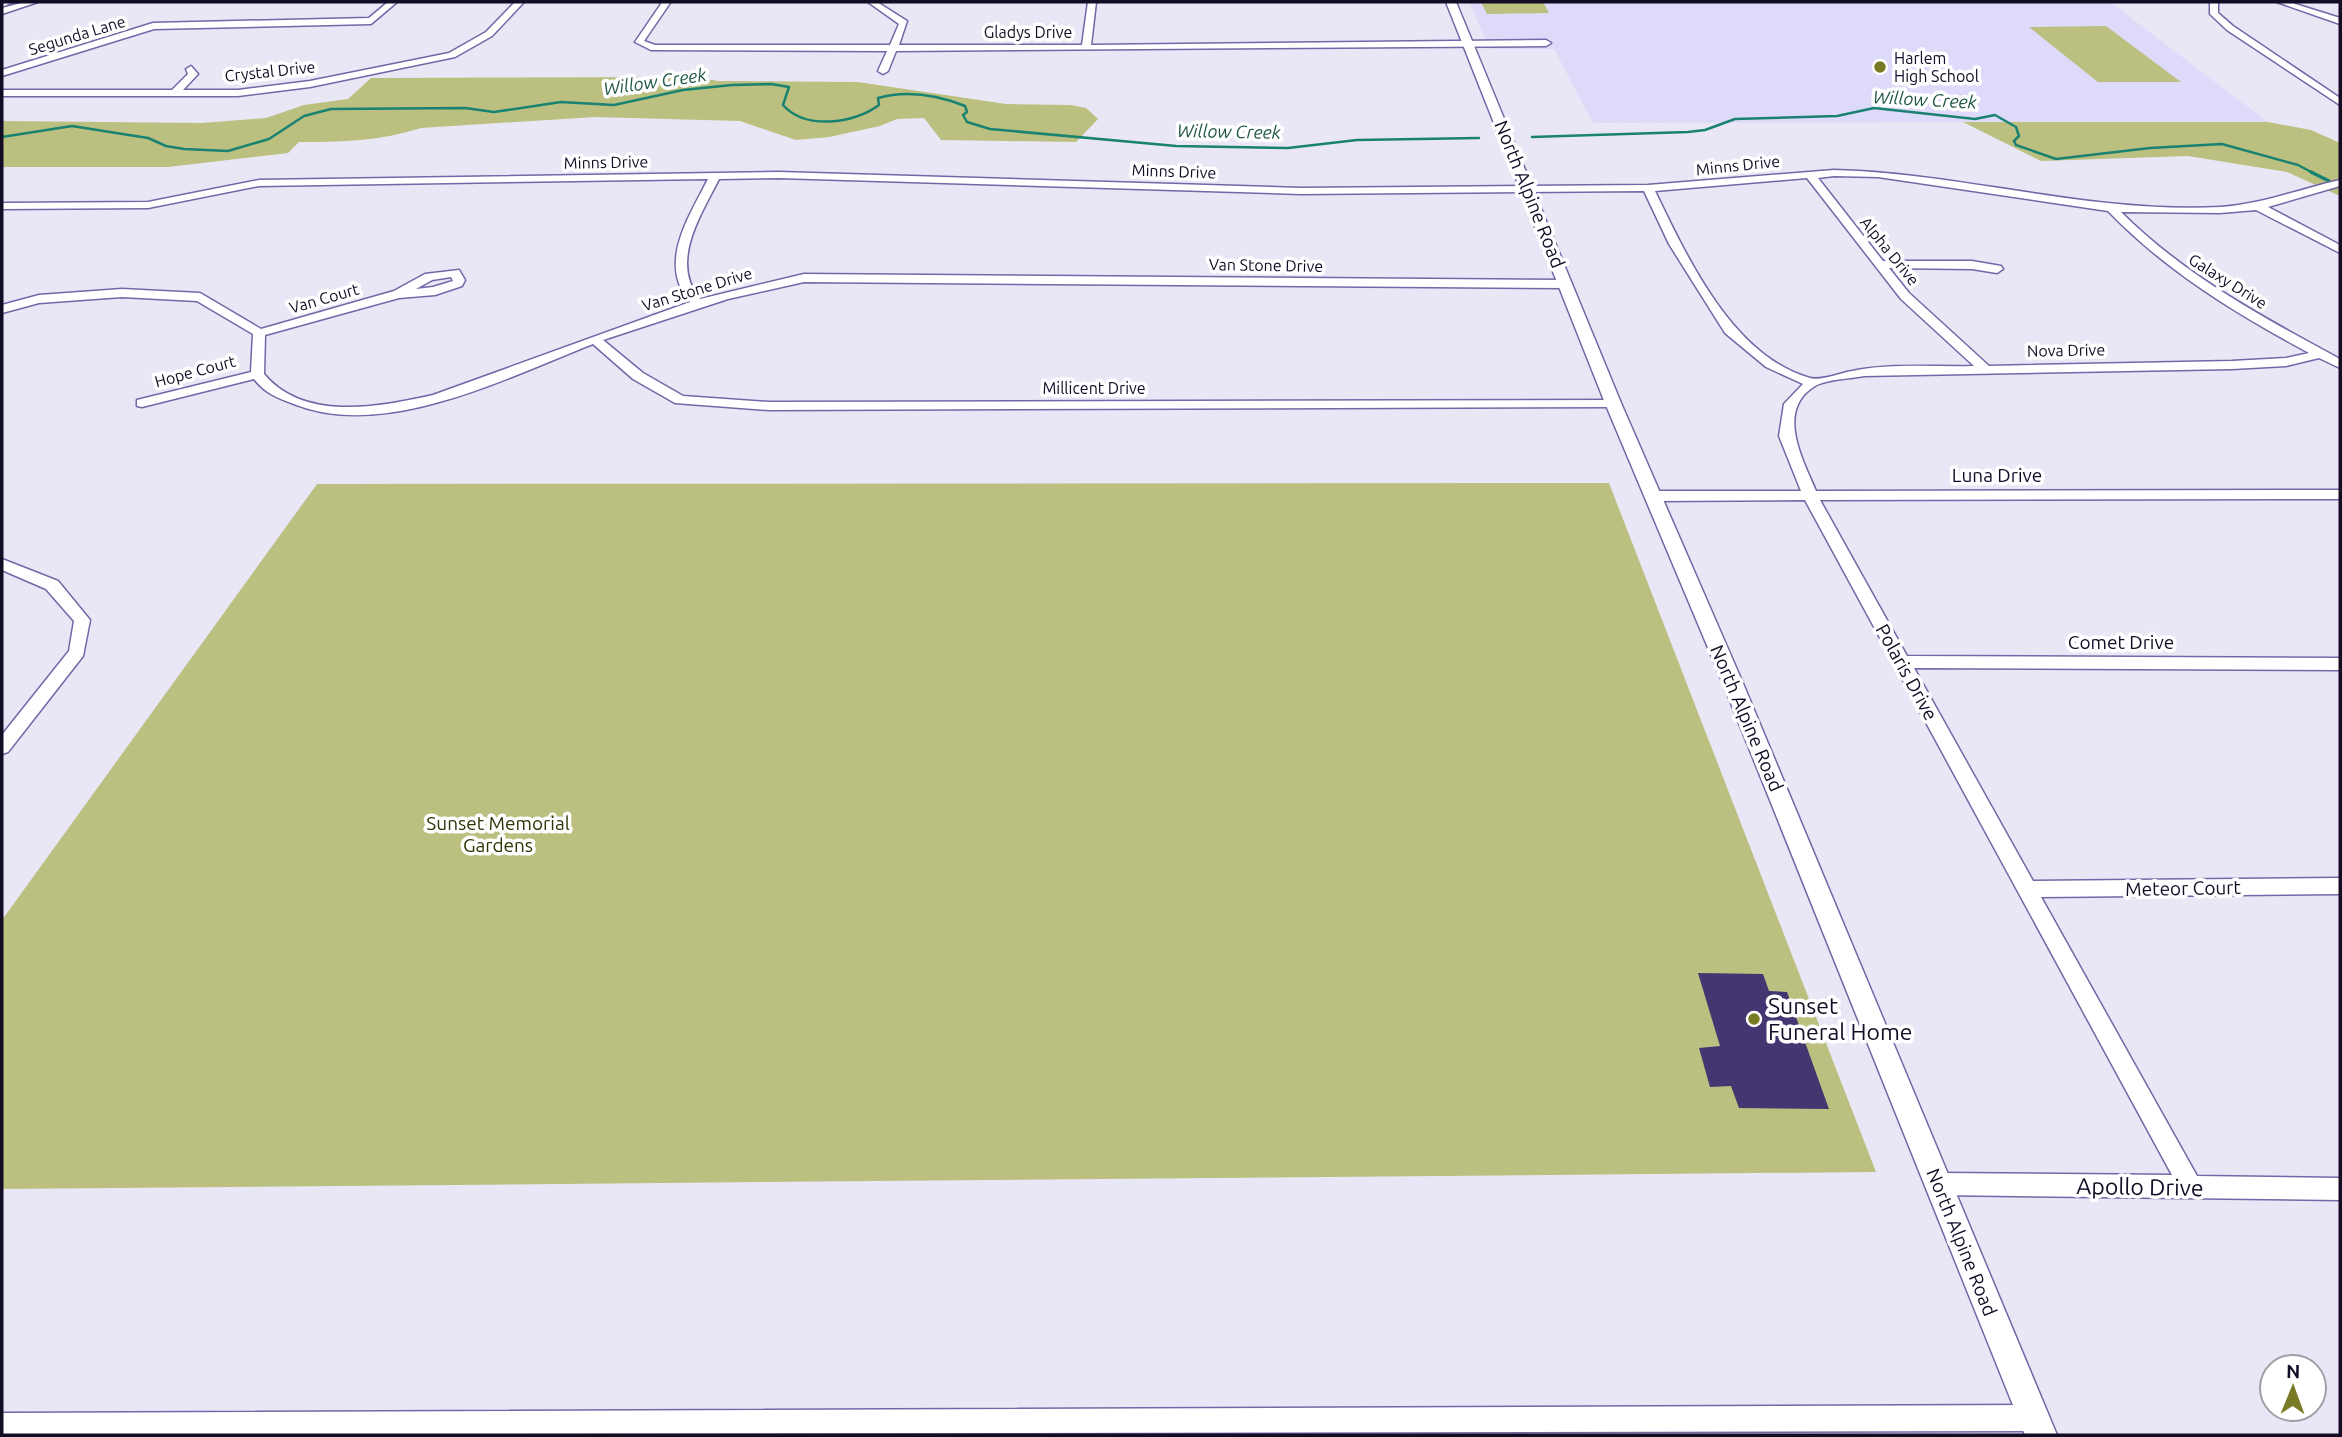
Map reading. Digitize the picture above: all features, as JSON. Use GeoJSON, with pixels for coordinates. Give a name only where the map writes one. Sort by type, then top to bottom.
{"type":"FeatureCollection","features":[{"type":"Feature","properties":{"kind":"main road"},"geometry":{"type":"LineString","coordinates":[[2,4],[8,2]]}},
{"type":"Feature","properties":{"kind":"main road","name":"North Alpine Road"},"geometry":{"type":"LineString","coordinates":[[1451,2],[2037,1427]]}},
{"type":"Feature","properties":{"kind":"street"},"geometry":{"type":"LineString","coordinates":[[2,10],[34,2]]}},
{"type":"Feature","properties":{"kind":"street","name":"Segunda Lane"},"geometry":{"type":"LineString","coordinates":[[2,73],[153,26],[371,22],[393,2]]}},
{"type":"Feature","properties":{"kind":"street","name":"Crystal Drive"},"geometry":{"type":"LineString","coordinates":[[2,93],[238,93],[310,84],[452,54],[489,34],[520,2]]}},
{"type":"Feature","properties":{"kind":"street","name":"Gladys Drive"},"geometry":{"type":"LineString","coordinates":[[664,2],[666,3],[639,42],[642,45],[654,48],[1086,48],[1546,43]]}},
{"type":"Feature","properties":{"kind":"street"},"geometry":{"type":"LineString","coordinates":[[875,3],[894,2]]}},
{"type":"Feature","properties":{"kind":"street"},"geometry":{"type":"LineString","coordinates":[[1086,48],[1092,2]]}},
{"type":"Feature","properties":{"kind":"street"},"geometry":{"type":"LineString","coordinates":[[2214,2],[2214,14],[2230,28],[2340,102]]}},
{"type":"Feature","properties":{"kind":"street"},"geometry":{"type":"LineString","coordinates":[[2281,2],[2340,21]]}},
{"type":"Feature","properties":{"kind":"street"},"geometry":{"type":"LineString","coordinates":[[875,3],[904,23],[896,47],[883,71]]}},
{"type":"Feature","properties":{"kind":"street"},"geometry":{"type":"LineString","coordinates":[[175,93],[193,74],[191,69]]}},
{"type":"Feature","properties":{"kind":"street"},"geometry":{"type":"LineString","coordinates":[[2323,89],[2340,90]]}},
{"type":"Feature","properties":{"kind":"street","name":"Minns Drive"},"geometry":{"type":"LineString","coordinates":[[2,206],[148,205],[259,183],[779,175],[1301,191],[1648,188],[1810,174],[1878,174],[2111,208],[2210,210],[2259,206],[2340,183]]}},
{"type":"Feature","properties":{"kind":"street","name":"Alpha Drive"},"geometry":{"type":"LineString","coordinates":[[1810,174],[1905,296],[1984,368]]}},
{"type":"Feature","properties":{"kind":"street"},"geometry":{"type":"LineString","coordinates":[[698,304],[685,287],[680,271],[681,258],[688,233],[715,176]]}},
{"type":"Feature","properties":{"kind":"street"},"geometry":{"type":"LineString","coordinates":[[1648,188],[1675,244],[1729,330],[1771,364],[1811,383]]}},
{"type":"Feature","properties":{"kind":"street"},"geometry":{"type":"LineString","coordinates":[[2259,206],[2340,250]]}},
{"type":"Feature","properties":{"kind":"street","name":"Galaxy Drive"},"geometry":{"type":"LineString","coordinates":[[2111,208],[2131,229],[2193,281],[2340,364]]}},
{"type":"Feature","properties":{"kind":"street"},"geometry":{"type":"LineString","coordinates":[[1880,264],[1972,265],[1997,269]]}},
{"type":"Feature","properties":{"kind":"street","name":"Van Stone Drive"},"geometry":{"type":"LineString","coordinates":[[257,374],[273,392],[309,407],[358,412],[453,396],[594,339],[698,304],[750,287],[804,278],[839,276],[1566,284]]}},
{"type":"Feature","properties":{"kind":"street"},"geometry":{"type":"LineString","coordinates":[[2,309],[39,299],[122,293],[200,297],[259,333],[257,374]]}},
{"type":"Feature","properties":{"kind":"street","name":"Van Court"},"geometry":{"type":"LineString","coordinates":[[259,333],[398,294]]}},
{"type":"Feature","properties":{"kind":"street","name":"Millicent Drive"},"geometry":{"type":"LineString","coordinates":[[594,339],[638,376],[680,400],[769,406],[1614,403]]}},
{"type":"Feature","properties":{"kind":"street","name":"Nova Drive"},"geometry":{"type":"LineString","coordinates":[[1811,383],[1864,372],[2232,365],[2286,362],[2321,354]]}},
{"type":"Feature","properties":{"kind":"street","name":"Hope Court"},"geometry":{"type":"LineString","coordinates":[[142,403],[257,374]]}},
{"type":"Feature","properties":{"kind":"street","name":"Polaris Drive"},"geometry":{"type":"LineString","coordinates":[[1811,383],[1791,404],[1787,436],[1810,495],[2191,1188]]}},
{"type":"Feature","properties":{"kind":"street","name":"Luna Drive"},"geometry":{"type":"LineString","coordinates":[[1653,496],[2340,494]]}},
{"type":"Feature","properties":{"kind":"street"},"geometry":{"type":"LineString","coordinates":[[2,565],[52,585],[82,620],[77,652],[8,730],[2,747]]}},
{"type":"Feature","properties":{"kind":"street","name":"Comet Drive"},"geometry":{"type":"LineString","coordinates":[[1902,662],[2340,664]]}},
{"type":"Feature","properties":{"kind":"street","name":"Meteor Court"},"geometry":{"type":"LineString","coordinates":[[2026,889],[2340,886]]}},
{"type":"Feature","properties":{"kind":"street","name":"Apollo Drive"},"geometry":{"type":"LineString","coordinates":[[1939,1184],[2340,1189]]}},
{"type":"Feature","properties":{"kind":"street"},"geometry":{"type":"LineString","coordinates":[[2,1426],[274,1431],[2037,1427]]}},
{"type":"Feature","properties":{"kind":"shaded area","name":"Harlem High School"},"geometry":{"type":"Polygon","coordinates":[[[1469,2],[2110,2],[2268,122],[1593,123],[1554,49],[1490,49],[1469,2]]]}},
{"type":"Feature","properties":{"kind":"green space"},"geometry":{"type":"Polygon","coordinates":[[[1481,2],[1543,2],[1549,13],[1487,14],[1481,2]]]}},
{"type":"Feature","properties":{"kind":"green space"},"geometry":{"type":"Polygon","coordinates":[[[2106,26],[2181,82],[2098,82],[2029,27],[2106,26]]]}},
{"type":"Feature","properties":{"kind":"green space"},"geometry":{"type":"Polygon","coordinates":[[[693,77],[718,81],[858,82],[1006,104],[1071,105],[1086,108],[1098,119],[1076,142],[941,140],[924,118],[897,119],[880,126],[829,137],[796,140],[740,121],[595,117],[421,128],[376,138],[299,142],[288,153],[168,167],[2,167],[2,121],[202,123],[266,118],[304,105],[348,99],[371,78],[693,77]]]}},
{"type":"Feature","properties":{"kind":"green space"},"geometry":{"type":"Polygon","coordinates":[[[1963,122],[2268,122],[2311,130],[2340,143],[2340,196],[2287,172],[2188,156],[2041,161],[1963,122]]]}},
{"type":"Feature","properties":{"kind":"green space","name":"Sunset Memorial Gardens"},"geometry":{"type":"Polygon","coordinates":[[[1609,483],[1876,1172],[2,1189],[2,920],[317,484],[1609,483]]]}},
{"type":"Feature","properties":{"kind":"building","name":"Sunset Funeral Home"},"geometry":{"type":"Polygon","coordinates":[[[1698,973],[1763,974],[1769,991],[1787,992],[1829,1109],[1739,1108],[1731,1086],[1710,1087],[1699,1048],[1720,1046],[1698,973]]]}},
{"type":"Feature","properties":{"kind":"waterway","name":"Willow Creek"},"geometry":{"type":"LineString","coordinates":[[2,137],[72,126],[148,138],[166,146],[184,149],[228,151],[269,139],[304,116],[331,109],[465,108],[494,112],[561,102],[614,105],[683,90],[771,84],[789,87],[783,105],[792,113],[816,121],[830,122],[857,117],[879,105],[878,98],[911,94],[944,99],[965,106],[967,112],[963,115],[967,122],[990,129],[1176,146],[1288,148],[1357,140],[1479,138]]}},
{"type":"Feature","properties":{"kind":"waterway","name":"Willow Creek"},"geometry":{"type":"LineString","coordinates":[[1532,137],[1688,132],[1705,130],[1735,119],[1837,116],[1874,108],[1975,119],[1995,115],[2016,127],[2019,136],[2014,141],[2016,145],[2056,159],[2150,148],[2222,144],[2298,165],[2315,174]]}},
{"type":"Feature","properties":{"kind":"waterway","name":"Willow Creek"},"geometry":{"type":"LineString","coordinates":[[2311,172],[2315,174]]}},
{"type":"Feature","properties":{"kind":"waterway","name":"Willow Creek"},"geometry":{"type":"LineString","coordinates":[[2315,174],[2329,181]]}},
{"type":"Feature","properties":{"kind":"place","name":"Harlem High School"},"geometry":{"type":"Point","coordinates":[1880,67]}},
{"type":"Feature","properties":{"kind":"place","name":"Sunset Funeral Home"},"geometry":{"type":"Point","coordinates":[1754,1019]}}]}
